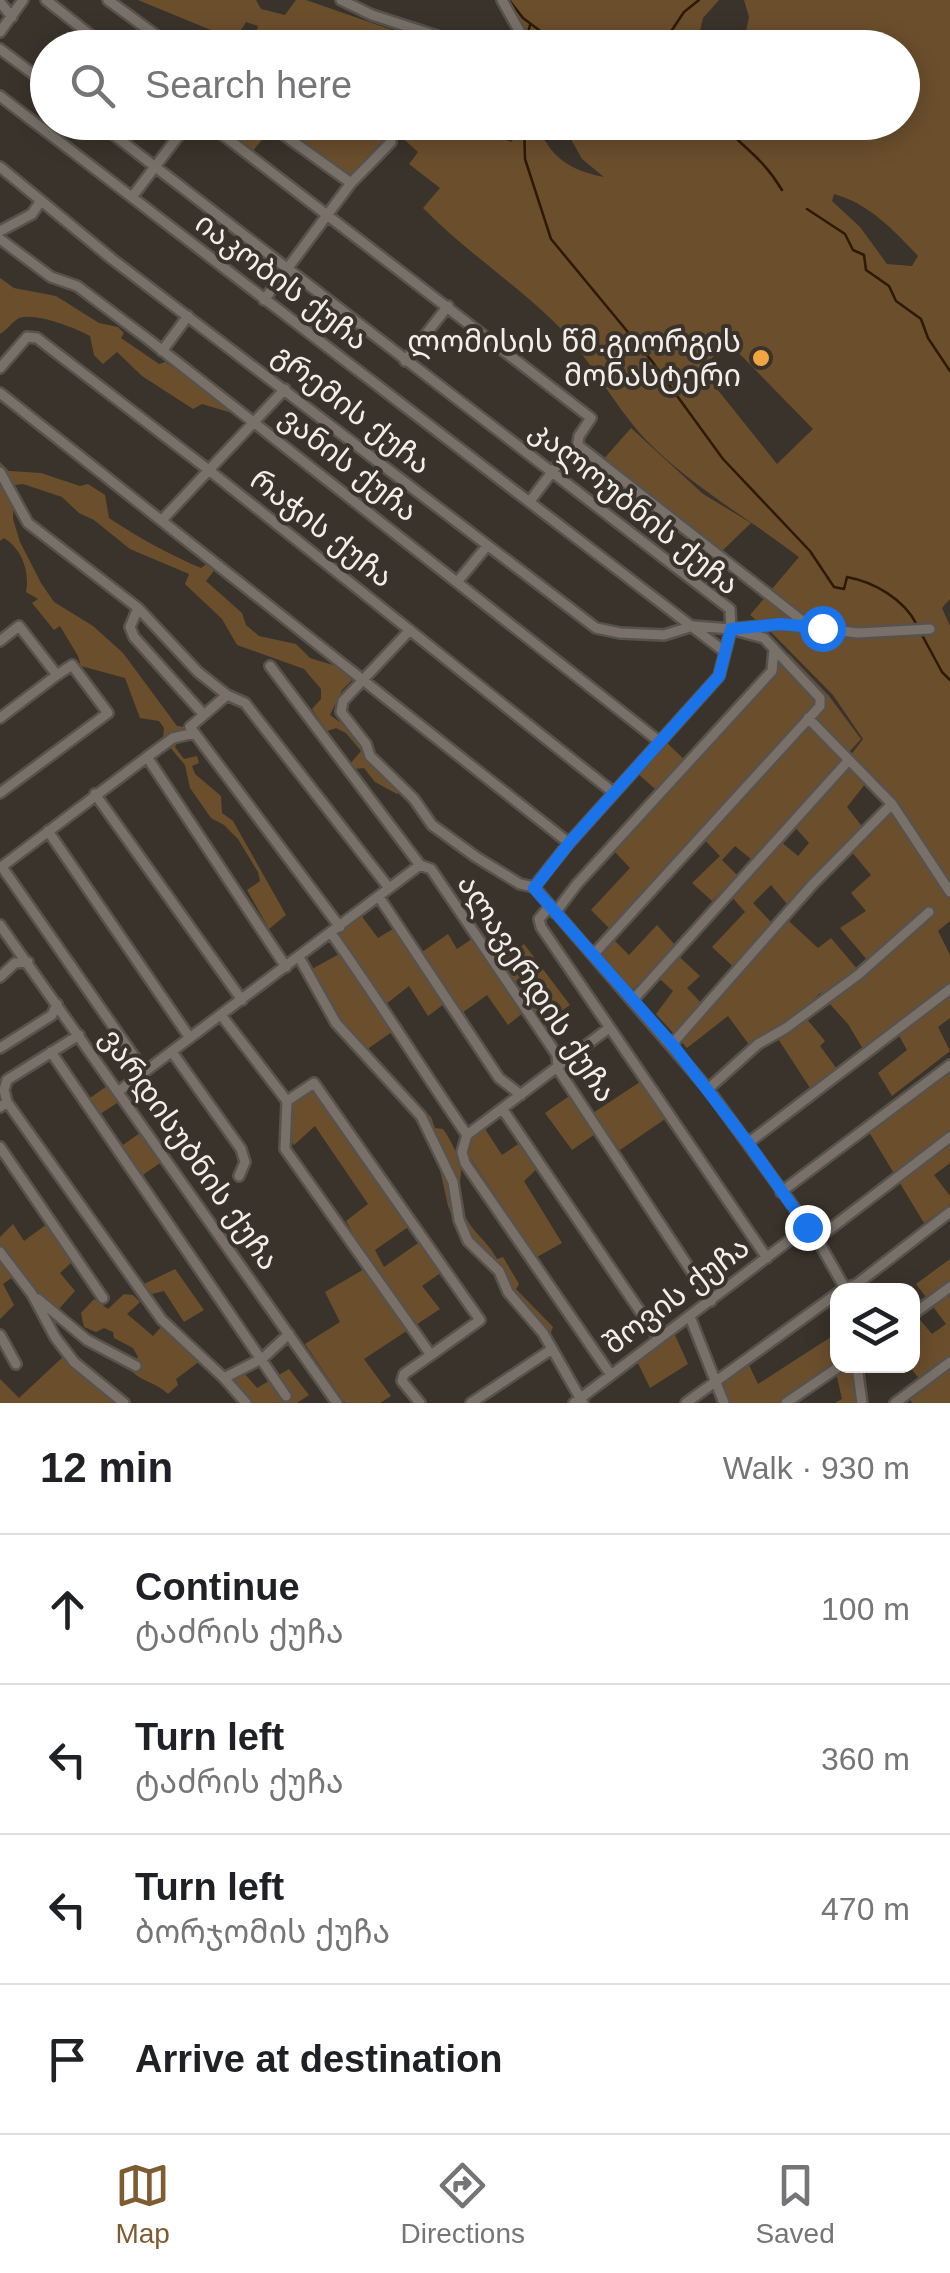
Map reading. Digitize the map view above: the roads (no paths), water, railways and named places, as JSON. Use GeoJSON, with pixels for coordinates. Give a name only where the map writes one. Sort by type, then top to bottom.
{"type":"FeatureCollection","features":[{"type":"Feature","properties":{"kind":"street"},"geometry":{"type":"LineString","coordinates":[[0,32],[23,0]]}},
{"type":"Feature","properties":{"kind":"street"},"geometry":{"type":"LineString","coordinates":[[46,0],[84,30]]}},
{"type":"Feature","properties":{"kind":"street"},"geometry":{"type":"LineString","coordinates":[[108,0],[149,30]]}},
{"type":"Feature","properties":{"kind":"street"},"geometry":{"type":"LineString","coordinates":[[341,0],[418,30]]}},
{"type":"Feature","properties":{"kind":"street"},"geometry":{"type":"LineString","coordinates":[[502,0],[519,30]]}},
{"type":"Feature","properties":{"kind":"street"},"geometry":{"type":"LineString","coordinates":[[0,2],[12,16]]}},
{"type":"Feature","properties":{"kind":"street"},"geometry":{"type":"LineString","coordinates":[[0,49],[30,72]]}},
{"type":"Feature","properties":{"kind":"street","name":"იაკობის ქუჩა"},"geometry":{"type":"LineString","coordinates":[[0,96],[30,119]]}},
{"type":"Feature","properties":{"kind":"street","name":"იაკობის ქუჩა"},"geometry":{"type":"LineString","coordinates":[[58,140],[725,652]]}},
{"type":"Feature","properties":{"kind":"street","name":"კალოუბნის ქუჩა"},"geometry":{"type":"LineString","coordinates":[[120,140],[730,609],[731,629],[719,676],[570,842],[534,888]]}},
{"type":"Feature","properties":{"kind":"street"},"geometry":{"type":"LineString","coordinates":[[132,197],[175,140]]}},
{"type":"Feature","properties":{"kind":"street"},"geometry":{"type":"LineString","coordinates":[[229,140],[590,418],[579,436],[579,446]]}},
{"type":"Feature","properties":{"kind":"street"},"geometry":{"type":"LineString","coordinates":[[291,140],[351,183]]}},
{"type":"Feature","properties":{"kind":"street"},"geometry":{"type":"LineString","coordinates":[[264,300],[351,183],[391,142]]}},
{"type":"Feature","properties":{"kind":"street","name":"გრემის ქუჩა"},"geometry":{"type":"LineString","coordinates":[[0,167],[40,202],[596,628],[620,634],[664,635],[694,626],[731,629]]}},
{"type":"Feature","properties":{"kind":"street"},"geometry":{"type":"LineString","coordinates":[[0,235],[32,214],[40,202]]}},
{"type":"Feature","properties":{"kind":"street","name":"ვანის ქუჩა"},"geometry":{"type":"LineString","coordinates":[[0,235],[51,278],[76,286],[256,422],[660,742]]}},
{"type":"Feature","properties":{"kind":"street"},"geometry":{"type":"LineString","coordinates":[[406,361],[448,306]]}},
{"type":"Feature","properties":{"kind":"street"},"geometry":{"type":"LineString","coordinates":[[162,351],[188,316]]}},
{"type":"Feature","properties":{"kind":"street","name":"რაჭის ქუჩა"},"geometry":{"type":"LineString","coordinates":[[0,368],[26,338],[38,338],[614,793]]}},
{"type":"Feature","properties":{"kind":"street"},"geometry":{"type":"LineString","coordinates":[[162,520],[285,388]]}},
{"type":"Feature","properties":{"kind":"street"},"geometry":{"type":"LineString","coordinates":[[0,394],[570,842]]}},
{"type":"Feature","properties":{"kind":"street"},"geometry":{"type":"LineString","coordinates":[[530,501],[565,454],[579,446]]}},
{"type":"Feature","properties":{"kind":"street"},"geometry":{"type":"LineString","coordinates":[[579,446],[809,626]]}},
{"type":"Feature","properties":{"kind":"street"},"geometry":{"type":"LineString","coordinates":[[0,472],[28,523],[138,608],[198,672],[245,703],[388,888]]}},
{"type":"Feature","properties":{"kind":"street"},"geometry":{"type":"LineString","coordinates":[[458,581],[487,546]]}},
{"type":"Feature","properties":{"kind":"street"},"geometry":{"type":"LineString","coordinates":[[138,608],[130,627],[134,637],[204,714]]}},
{"type":"Feature","properties":{"kind":"street"},"geometry":{"type":"LineString","coordinates":[[731,629],[781,624],[858,633],[930,629]]}},
{"type":"Feature","properties":{"kind":"street"},"geometry":{"type":"LineString","coordinates":[[0,641],[19,626],[57,675]]}},
{"type":"Feature","properties":{"kind":"street"},"geometry":{"type":"LineString","coordinates":[[593,955],[820,706],[820,698],[764,638],[731,629]]}},
{"type":"Feature","properties":{"kind":"street"},"geometry":{"type":"LineString","coordinates":[[410,630],[343,701],[341,712],[366,744],[370,756],[414,799],[432,825],[476,857],[520,884],[534,888],[672,1044],[817,1239],[839,1283]]}},
{"type":"Feature","properties":{"kind":"street"},"geometry":{"type":"LineString","coordinates":[[767,1258],[539,919],[577,884],[772,671],[774,649]]}},
{"type":"Feature","properties":{"kind":"street"},"geometry":{"type":"LineString","coordinates":[[0,718],[72,666],[108,713],[0,793]]}},
{"type":"Feature","properties":{"kind":"street","name":"ალავერდის ქუჩა"},"geometry":{"type":"LineString","coordinates":[[270,666],[420,865],[431,869],[557,1055],[558,1069],[711,1301]]}},
{"type":"Feature","properties":{"kind":"street"},"geometry":{"type":"LineString","coordinates":[[228,695],[190,726],[194,734],[336,930],[467,1135]]}},
{"type":"Feature","properties":{"kind":"street"},"geometry":{"type":"LineString","coordinates":[[808,718],[892,804],[950,892]]}},
{"type":"Feature","properties":{"kind":"street"},"geometry":{"type":"LineString","coordinates":[[144,1072],[1,867],[172,738],[194,734]]}},
{"type":"Feature","properties":{"kind":"street"},"geometry":{"type":"LineString","coordinates":[[147,757],[286,966]]}},
{"type":"Feature","properties":{"kind":"street"},"geometry":{"type":"LineString","coordinates":[[632,1001],[848,761]]}},
{"type":"Feature","properties":{"kind":"street"},"geometry":{"type":"LineString","coordinates":[[95,794],[242,1000]]}},
{"type":"Feature","properties":{"kind":"street"},"geometry":{"type":"LineString","coordinates":[[672,1044],[812,885],[892,804]]}},
{"type":"Feature","properties":{"kind":"street"},"geometry":{"type":"LineString","coordinates":[[48,831],[190,1038]]}},
{"type":"Feature","properties":{"kind":"street"},"geometry":{"type":"LineString","coordinates":[[119,1091],[420,865]]}},
{"type":"Feature","properties":{"kind":"street"},"geometry":{"type":"LineString","coordinates":[[379,897],[498,1078],[521,1095]]}},
{"type":"Feature","properties":{"kind":"street"},"geometry":{"type":"LineString","coordinates":[[708,1089],[758,1044],[858,975],[929,912]]}},
{"type":"Feature","properties":{"kind":"street","name":"ვარდისუბნის ქუჩა"},"geometry":{"type":"LineString","coordinates":[[0,925],[337,1403]]}},
{"type":"Feature","properties":{"kind":"street"},"geometry":{"type":"LineString","coordinates":[[299,957],[336,1023],[422,1116],[453,1182],[459,1220],[468,1240],[498,1271],[508,1292],[552,1349],[579,1401]]}},
{"type":"Feature","properties":{"kind":"street"},"geometry":{"type":"LineString","coordinates":[[0,977],[15,963],[28,962]]}},
{"type":"Feature","properties":{"kind":"street"},"geometry":{"type":"LineString","coordinates":[[748,1143],[950,989]]}},
{"type":"Feature","properties":{"kind":"street"},"geometry":{"type":"LineString","coordinates":[[0,1048],[52,1015],[58,1004]]}},
{"type":"Feature","properties":{"kind":"street"},"geometry":{"type":"LineString","coordinates":[[221,1015],[288,1101],[285,1149],[431,1355]]}},
{"type":"Feature","properties":{"kind":"street"},"geometry":{"type":"LineString","coordinates":[[609,1028],[467,1135],[462,1152],[465,1163],[611,1375]]}},
{"type":"Feature","properties":{"kind":"street"},"geometry":{"type":"LineString","coordinates":[[79,1035],[7,1080],[4,1104],[162,1320],[246,1403]]}},
{"type":"Feature","properties":{"kind":"street"},"geometry":{"type":"LineString","coordinates":[[51,1052],[286,1396]]}},
{"type":"Feature","properties":{"kind":"street"},"geometry":{"type":"LineString","coordinates":[[172,1052],[241,1149],[244,1162],[239,1176]]}},
{"type":"Feature","properties":{"kind":"street"},"geometry":{"type":"LineString","coordinates":[[781,1192],[950,1065]]}},
{"type":"Feature","properties":{"kind":"street"},"geometry":{"type":"LineString","coordinates":[[288,1101],[314,1083],[480,1320],[404,1374],[402,1381],[420,1403]]}},
{"type":"Feature","properties":{"kind":"street"},"geometry":{"type":"LineString","coordinates":[[504,1110],[659,1339]]}},
{"type":"Feature","properties":{"kind":"street"},"geometry":{"type":"LineString","coordinates":[[817,1239],[950,1136]]}},
{"type":"Feature","properties":{"kind":"street"},"geometry":{"type":"LineString","coordinates":[[0,1147],[103,1298]]}},
{"type":"Feature","properties":{"kind":"street"},"geometry":{"type":"LineString","coordinates":[[857,1283],[950,1212]]}},
{"type":"Feature","properties":{"kind":"street","name":"შოვის ქუჩა"},"geometry":{"type":"LineString","coordinates":[[579,1401],[807,1227]]}},
{"type":"Feature","properties":{"kind":"street"},"geometry":{"type":"LineString","coordinates":[[0,1252],[32,1294],[55,1337],[74,1362],[124,1403]]}},
{"type":"Feature","properties":{"kind":"street"},"geometry":{"type":"LineString","coordinates":[[920,1309],[950,1287]]}},
{"type":"Feature","properties":{"kind":"street"},"geometry":{"type":"LineString","coordinates":[[32,1294],[86,1340],[136,1366]]}},
{"type":"Feature","properties":{"kind":"street"},"geometry":{"type":"LineString","coordinates":[[686,1403],[830,1299]]}},
{"type":"Feature","properties":{"kind":"street"},"geometry":{"type":"LineString","coordinates":[[690,1317],[724,1403]]}},
{"type":"Feature","properties":{"kind":"street"},"geometry":{"type":"LineString","coordinates":[[224,1378],[263,1358],[289,1334]]}},
{"type":"Feature","properties":{"kind":"street"},"geometry":{"type":"LineString","coordinates":[[0,1335],[16,1364]]}},
{"type":"Feature","properties":{"kind":"street"},"geometry":{"type":"LineString","coordinates":[[472,1403],[552,1349]]}},
{"type":"Feature","properties":{"kind":"street"},"geometry":{"type":"LineString","coordinates":[[895,1403],[950,1362]]}},
{"type":"Feature","properties":{"kind":"street"},"geometry":{"type":"LineString","coordinates":[[786,1403],[830,1373]]}},
{"type":"Feature","properties":{"kind":"street"},"geometry":{"type":"LineString","coordinates":[[859,1373],[862,1403]]}},
{"type":"Feature","properties":{"kind":"waterway"},"geometry":{"type":"LineString","coordinates":[[509,0],[539,30]]}},
{"type":"Feature","properties":{"kind":"waterway"},"geometry":{"type":"LineString","coordinates":[[672,30],[684,12],[699,0]]}},
{"type":"Feature","properties":{"kind":"waterway"},"geometry":{"type":"LineString","coordinates":[[529,30],[530,25]]}},
{"type":"Feature","properties":{"kind":"waterway"},"geometry":{"type":"LineString","coordinates":[[524,140],[525,159],[551,239],[651,360],[723,459],[810,551],[834,587],[844,589],[847,577],[868,583],[896,600],[917,625]]}},
{"type":"Feature","properties":{"kind":"waterway"},"geometry":{"type":"LineString","coordinates":[[738,140],[782,190]]}},
{"type":"Feature","properties":{"kind":"waterway"},"geometry":{"type":"LineString","coordinates":[[807,209],[845,234],[853,250],[864,255],[866,270],[889,286],[896,301],[921,319],[928,338],[950,371]]}},
{"type":"Feature","properties":{"kind":"waterway"},"geometry":{"type":"LineString","coordinates":[[922,635],[950,680]]}},
{"type":"Feature","properties":{"kind":"place","name":"ლომისის წმ.გიორგის მონასტერი"},"geometry":{"type":"Point","coordinates":[761,358]}}]}
